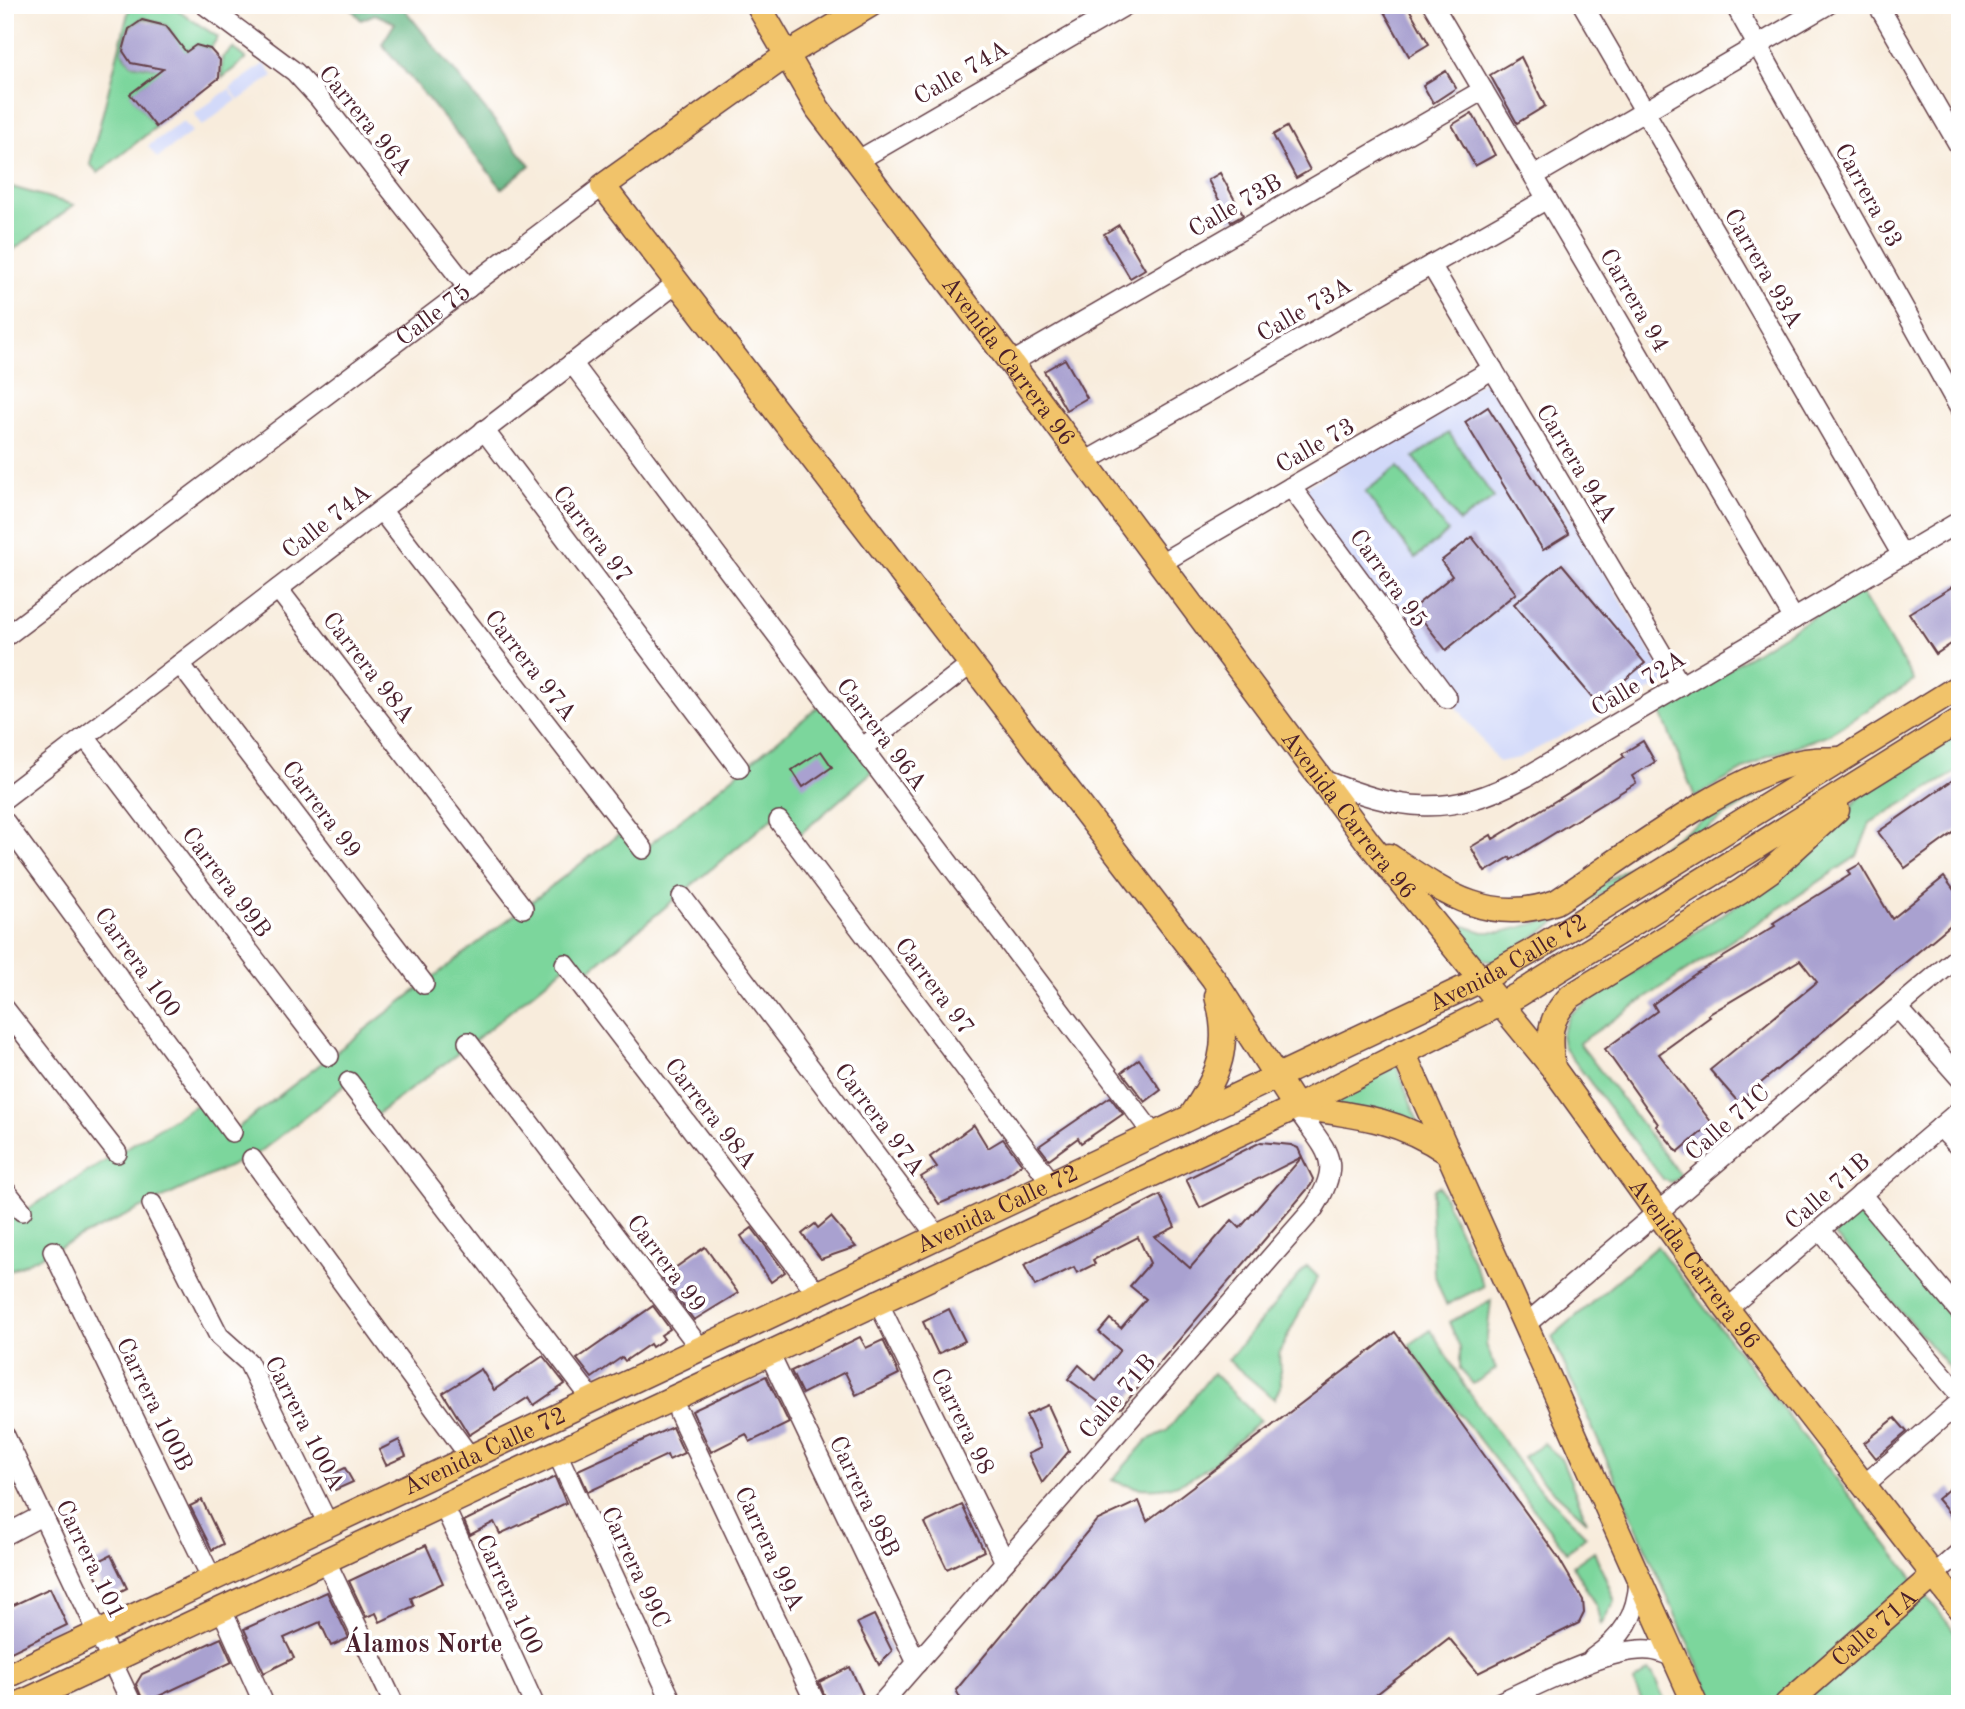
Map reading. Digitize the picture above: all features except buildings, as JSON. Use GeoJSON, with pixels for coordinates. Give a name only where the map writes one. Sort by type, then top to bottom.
{"type":"FeatureCollection","features":[{"type":"Feature","properties":{"kind":"main road","name":"Avenida Carrera 96"},"geometry":{"type":"LineString","coordinates":[[758,5],[788,54],[812,102],[1012,363],[1368,842],[1553,1068],[1727,1309],[1960,1609]]}},
{"type":"Feature","properties":{"kind":"main road","name":"Calle 75"},"geometry":{"type":"LineString","coordinates":[[603,186],[788,54],[870,5]]}},
{"type":"Feature","properties":{"kind":"main road"},"geometry":{"type":"LineString","coordinates":[[603,186],[1213,978],[1296,1107],[1390,1121],[1422,1135],[1448,1152]]}},
{"type":"Feature","properties":{"kind":"main road","name":"Avenida Calle 72"},"geometry":{"type":"LineString","coordinates":[[5,1677],[1481,980],[1547,943],[1960,685]]}},
{"type":"Feature","properties":{"kind":"main road","name":"Avenida Calle 72"},"geometry":{"type":"LineString","coordinates":[[19,1704],[877,1300],[1296,1107],[1501,1004],[1960,720]]}},
{"type":"Feature","properties":{"kind":"main road"},"geometry":{"type":"LineString","coordinates":[[1368,842],[1458,899],[1505,911],[1536,909],[1556,902],[1709,803],[1765,774],[1802,761],[1842,759]]}},
{"type":"Feature","properties":{"kind":"main road"},"geometry":{"type":"LineString","coordinates":[[1553,1068],[1549,1030],[1561,1005],[1571,996],[1770,871],[1882,769]]}},
{"type":"Feature","properties":{"kind":"main road"},"geometry":{"type":"LineString","coordinates":[[1191,1116],[1214,1080],[1223,1054],[1223,1024],[1213,978]]}},
{"type":"Feature","properties":{"kind":"main road"},"geometry":{"type":"LineString","coordinates":[[1403,1052],[1695,1704]]}},
{"type":"Feature","properties":{"kind":"main road","name":"Calle 71A"},"geometry":{"type":"LineString","coordinates":[[1787,1704],[1934,1575]]}},
{"type":"Feature","properties":{"kind":"street","name":"Carrera 96A"},"geometry":{"type":"LineString","coordinates":[[205,5],[295,72],[318,97],[468,288]]}},
{"type":"Feature","properties":{"kind":"street","name":"Calle 74A"},"geometry":{"type":"LineString","coordinates":[[857,161],[1126,5]]}},
{"type":"Feature","properties":{"kind":"street","name":"Carrera 94"},"geometry":{"type":"LineString","coordinates":[[1433,5],[1794,619]]}},
{"type":"Feature","properties":{"kind":"street","name":"Carrera 93A"},"geometry":{"type":"LineString","coordinates":[[1583,5],[1902,555]]}},
{"type":"Feature","properties":{"kind":"street","name":"Carrera 93"},"geometry":{"type":"LineString","coordinates":[[1735,5],[1960,409]]}},
{"type":"Feature","properties":{"kind":"street"},"geometry":{"type":"LineString","coordinates":[[1539,173],[1646,114],[1827,5]]}},
{"type":"Feature","properties":{"kind":"street"},"geometry":{"type":"LineString","coordinates":[[1878,5],[1960,147]]}},
{"type":"Feature","properties":{"kind":"street","name":"Calle 73B"},"geometry":{"type":"LineString","coordinates":[[1012,363],[1483,90]]}},
{"type":"Feature","properties":{"kind":"street","name":"Calle 75"},"geometry":{"type":"LineString","coordinates":[[5,637],[603,186]]}},
{"type":"Feature","properties":{"kind":"street","name":"Calle 73A"},"geometry":{"type":"LineString","coordinates":[[1085,462],[1547,198]]}},
{"type":"Feature","properties":{"kind":"street","name":"Carrera 94A"},"geometry":{"type":"LineString","coordinates":[[1431,265],[1681,685]]}},
{"type":"Feature","properties":{"kind":"street","name":"Calle 74A"},"geometry":{"type":"LineString","coordinates":[[5,798],[677,283]]}},
{"type":"Feature","properties":{"kind":"street","name":"Carrera 96A"},"geometry":{"type":"LineString","coordinates":[[572,363],[1153,1134]]}},
{"type":"Feature","properties":{"kind":"street","name":"Calle 73"},"geometry":{"type":"LineString","coordinates":[[1161,563],[1493,369]]}},
{"type":"Feature","properties":{"kind":"street","name":"Carrera 97"},"geometry":{"type":"LineString","coordinates":[[484,430],[739,768]]}},
{"type":"Feature","properties":{"kind":"street","name":"Carrera 95"},"geometry":{"type":"LineString","coordinates":[[1291,487],[1447,698]]}},
{"type":"Feature","properties":{"kind":"street","name":"Carrera 97A"},"geometry":{"type":"LineString","coordinates":[[381,510],[643,849]]}},
{"type":"Feature","properties":{"kind":"street","name":"Calle 72A"},"geometry":{"type":"LineString","coordinates":[[1321,779],[1394,803],[1434,807],[1458,804],[1513,784],[1960,521]]}},
{"type":"Feature","properties":{"kind":"street","name":"Carrera 98A"},"geometry":{"type":"LineString","coordinates":[[278,589],[523,908]]}},
{"type":"Feature","properties":{"kind":"street","name":"Carrera 99"},"geometry":{"type":"LineString","coordinates":[[180,664],[424,984]]}},
{"type":"Feature","properties":{"kind":"street"},"geometry":{"type":"LineString","coordinates":[[862,748],[971,664]]}},
{"type":"Feature","properties":{"kind":"street","name":"Carrera 99B"},"geometry":{"type":"LineString","coordinates":[[85,737],[330,1056]]}},
{"type":"Feature","properties":{"kind":"street","name":"Carrera 97"},"geometry":{"type":"LineString","coordinates":[[779,821],[1051,1182]]}},
{"type":"Feature","properties":{"kind":"street","name":"Carrera 100"},"geometry":{"type":"LineString","coordinates":[[5,822],[232,1132]]}},
{"type":"Feature","properties":{"kind":"street","name":"Carrera 97A"},"geometry":{"type":"LineString","coordinates":[[682,897],[937,1236]]}},
{"type":"Feature","properties":{"kind":"street","name":"Calle 71C"},"geometry":{"type":"LineString","coordinates":[[1525,1325],[1657,1214],[1738,1135],[1898,1008],[1960,955]]}},
{"type":"Feature","properties":{"kind":"street","name":"Carrera 98A"},"geometry":{"type":"LineString","coordinates":[[565,964],[817,1293]]}},
{"type":"Feature","properties":{"kind":"street"},"geometry":{"type":"LineString","coordinates":[[1898,1008],[1960,1078]]}},
{"type":"Feature","properties":{"kind":"street"},"geometry":{"type":"LineString","coordinates":[[5,1009],[117,1153]]}},
{"type":"Feature","properties":{"kind":"street","name":"Carrera 99"},"geometry":{"type":"LineString","coordinates":[[468,1041],[700,1348]]}},
{"type":"Feature","properties":{"kind":"street"},"geometry":{"type":"LineString","coordinates":[[349,1082],[592,1399]]}},
{"type":"Feature","properties":{"kind":"street","name":"Calle 71B"},"geometry":{"type":"LineString","coordinates":[[881,1704],[1314,1208],[1330,1181],[1331,1163],[1296,1107]]}},
{"type":"Feature","properties":{"kind":"street","name":"Calle 71B"},"geometry":{"type":"LineString","coordinates":[[1727,1309],[1960,1110]]}},
{"type":"Feature","properties":{"kind":"street"},"geometry":{"type":"LineString","coordinates":[[1940,1127],[1960,1148]]}},
{"type":"Feature","properties":{"kind":"street"},"geometry":{"type":"LineString","coordinates":[[252,1159],[470,1457]]}},
{"type":"Feature","properties":{"kind":"street"},"geometry":{"type":"LineString","coordinates":[[5,1190],[22,1211]]}},
{"type":"Feature","properties":{"kind":"street"},"geometry":{"type":"LineString","coordinates":[[1861,1194],[1960,1312]]}},
{"type":"Feature","properties":{"kind":"street","name":"Carrera 100A"},"geometry":{"type":"LineString","coordinates":[[152,1204],[219,1336],[248,1362],[328,1524]]}},
{"type":"Feature","properties":{"kind":"street"},"geometry":{"type":"LineString","coordinates":[[1819,1230],[1960,1395]]}},
{"type":"Feature","properties":{"kind":"street","name":"Carrera 100B"},"geometry":{"type":"LineString","coordinates":[[53,1251],[212,1579]]}},
{"type":"Feature","properties":{"kind":"street","name":"Carrera 98"},"geometry":{"type":"LineString","coordinates":[[877,1300],[1005,1563]]}},
{"type":"Feature","properties":{"kind":"street","name":"Carrera 98B"},"geometry":{"type":"LineString","coordinates":[[768,1351],[917,1663]]}},
{"type":"Feature","properties":{"kind":"street"},"geometry":{"type":"LineString","coordinates":[[1864,1485],[1960,1402]]}},
{"type":"Feature","properties":{"kind":"street","name":"Carrera 99A"},"geometry":{"type":"LineString","coordinates":[[679,1413],[816,1704]]}},
{"type":"Feature","properties":{"kind":"street","name":"Carrera 101"},"geometry":{"type":"LineString","coordinates":[[5,1436],[132,1704]]}},
{"type":"Feature","properties":{"kind":"street","name":"Carrera 99C"},"geometry":{"type":"LineString","coordinates":[[556,1451],[673,1704]]}},
{"type":"Feature","properties":{"kind":"street","name":"Carrera 100"},"geometry":{"type":"LineString","coordinates":[[443,1504],[534,1704]]}},
{"type":"Feature","properties":{"kind":"street"},"geometry":{"type":"LineString","coordinates":[[5,1535],[43,1515]]}},
{"type":"Feature","properties":{"kind":"street","name":"Calle 71A"},"geometry":{"type":"LineString","coordinates":[[1934,1575],[1960,1552]]}},
{"type":"Feature","properties":{"kind":"street"},"geometry":{"type":"LineString","coordinates":[[326,1559],[394,1704]]}},
{"type":"Feature","properties":{"kind":"street"},"geometry":{"type":"LineString","coordinates":[[1584,1665],[1611,1646],[1631,1621],[1636,1611],[1639,1578]]}},
{"type":"Feature","properties":{"kind":"street"},"geometry":{"type":"LineString","coordinates":[[221,1608],[264,1704]]}},
{"type":"Feature","properties":{"kind":"street"},"geometry":{"type":"LineString","coordinates":[[1496,1704],[1584,1665],[1641,1650],[1654,1650],[1675,1658]]}},
{"type":"Feature","properties":{"kind":"shaded area"},"geometry":{"type":"Polygon","coordinates":[[[265,63],[273,76],[239,100],[230,88],[265,63]]]}},
{"type":"Feature","properties":{"kind":"shaded area"},"geometry":{"type":"Polygon","coordinates":[[[229,89],[237,100],[202,126],[194,114],[229,89]]]}},
{"type":"Feature","properties":{"kind":"shaded area"},"geometry":{"type":"Polygon","coordinates":[[[183,121],[192,132],[157,158],[148,146],[183,121]]]}},
{"type":"Feature","properties":{"kind":"shaded area"},"geometry":{"type":"Polygon","coordinates":[[[1490,377],[1668,681],[1519,758],[1498,762],[1297,492],[1490,377]]]}},
{"type":"Feature","properties":{"kind":"green space"},"geometry":{"type":"Polygon","coordinates":[[[130,5],[169,5],[218,37],[210,49],[196,45],[131,94],[156,127],[98,173],[90,164],[130,5]],[[143,18],[128,28],[122,51],[131,64],[155,68],[171,57],[175,37],[166,25],[143,18]]]}},
{"type":"Feature","properties":{"kind":"green space"},"geometry":{"type":"Polygon","coordinates":[[[348,5],[401,5],[530,165],[502,188],[382,44],[395,23],[375,14],[361,20],[348,5]]]}},
{"type":"Feature","properties":{"kind":"green space"},"geometry":{"type":"Polygon","coordinates":[[[233,48],[246,59],[222,78],[222,58],[233,48]]]}},
{"type":"Feature","properties":{"kind":"green space"},"geometry":{"type":"Polygon","coordinates":[[[5,185],[74,205],[5,256],[5,185]]]}},
{"type":"Feature","properties":{"kind":"green space"},"geometry":{"type":"Polygon","coordinates":[[[1449,433],[1494,498],[1459,522],[1414,457],[1449,433]]]}},
{"type":"Feature","properties":{"kind":"green space"},"geometry":{"type":"Polygon","coordinates":[[[1398,467],[1448,532],[1415,558],[1365,492],[1398,467]]]}},
{"type":"Feature","properties":{"kind":"green space"},"geometry":{"type":"Polygon","coordinates":[[[1859,589],[1914,681],[1827,735],[1768,756],[1695,797],[1660,710],[1859,589]]]}},
{"type":"Feature","properties":{"kind":"green space"},"geometry":{"type":"Polygon","coordinates":[[[822,704],[873,771],[799,835],[781,811],[581,977],[570,962],[473,1042],[375,1116],[349,1082],[260,1152],[5,1273],[5,1223],[207,1098],[232,1132],[626,829],[643,850],[822,704]]]}},
{"type":"Feature","properties":{"kind":"green space"},"geometry":{"type":"Polygon","coordinates":[[[1960,733],[1960,770],[1870,823],[1857,856],[1579,1043],[1681,1176],[1670,1183],[1663,1179],[1563,1046],[1561,1035],[1570,1014],[1785,873],[1862,795],[1960,733]]]}},
{"type":"Feature","properties":{"kind":"green space"},"geometry":{"type":"Polygon","coordinates":[[[1749,794],[1757,796],[1494,962],[1483,960],[1446,920],[1483,932],[1502,932],[1545,921],[1698,823],[1749,794]]]}},
{"type":"Feature","properties":{"kind":"green space"},"geometry":{"type":"Polygon","coordinates":[[[1396,1065],[1418,1122],[1320,1106],[1396,1065]]]}},
{"type":"Feature","properties":{"kind":"green space"},"geometry":{"type":"Polygon","coordinates":[[[1439,1186],[1484,1286],[1446,1305],[1434,1273],[1431,1204],[1434,1189],[1439,1186]]]}},
{"type":"Feature","properties":{"kind":"green space"},"geometry":{"type":"Polygon","coordinates":[[[1861,1209],[1960,1327],[1960,1380],[1833,1233],[1861,1209]]]}},
{"type":"Feature","properties":{"kind":"green space"},"geometry":{"type":"Polygon","coordinates":[[[1657,1246],[1960,1639],[1960,1704],[1715,1704],[1552,1337],[1657,1246]]]}},
{"type":"Feature","properties":{"kind":"green space"},"geometry":{"type":"Polygon","coordinates":[[[1307,1266],[1318,1277],[1279,1353],[1281,1385],[1274,1399],[1228,1360],[1307,1266]]]}},
{"type":"Feature","properties":{"kind":"green space"},"geometry":{"type":"Polygon","coordinates":[[[1491,1301],[1486,1345],[1496,1369],[1473,1384],[1460,1369],[1460,1348],[1449,1322],[1491,1301]]]}},
{"type":"Feature","properties":{"kind":"green space"},"geometry":{"type":"Polygon","coordinates":[[[1431,1330],[1466,1388],[1530,1479],[1586,1536],[1567,1552],[1424,1369],[1409,1345],[1431,1330]]]}},
{"type":"Feature","properties":{"kind":"green space"},"geometry":{"type":"Polygon","coordinates":[[[1213,1373],[1260,1420],[1211,1464],[1195,1476],[1177,1484],[1157,1488],[1136,1487],[1112,1480],[1147,1440],[1167,1431],[1213,1373]]]}},
{"type":"Feature","properties":{"kind":"green space"},"geometry":{"type":"Polygon","coordinates":[[[1544,1443],[1562,1460],[1587,1521],[1539,1478],[1523,1457],[1544,1443]]]}},
{"type":"Feature","properties":{"kind":"green space"},"geometry":{"type":"Polygon","coordinates":[[[1594,1551],[1615,1601],[1601,1624],[1596,1606],[1573,1566],[1594,1551]]]}},
{"type":"Feature","properties":{"kind":"green space"},"geometry":{"type":"Polygon","coordinates":[[[1648,1671],[1653,1675],[1666,1704],[1643,1704],[1633,1682],[1648,1671]]]}},
{"type":"Feature","properties":{"kind":"district","name":"Álamos Norte"},"geometry":{"type":"Point","coordinates":[423,1643]}}]}
